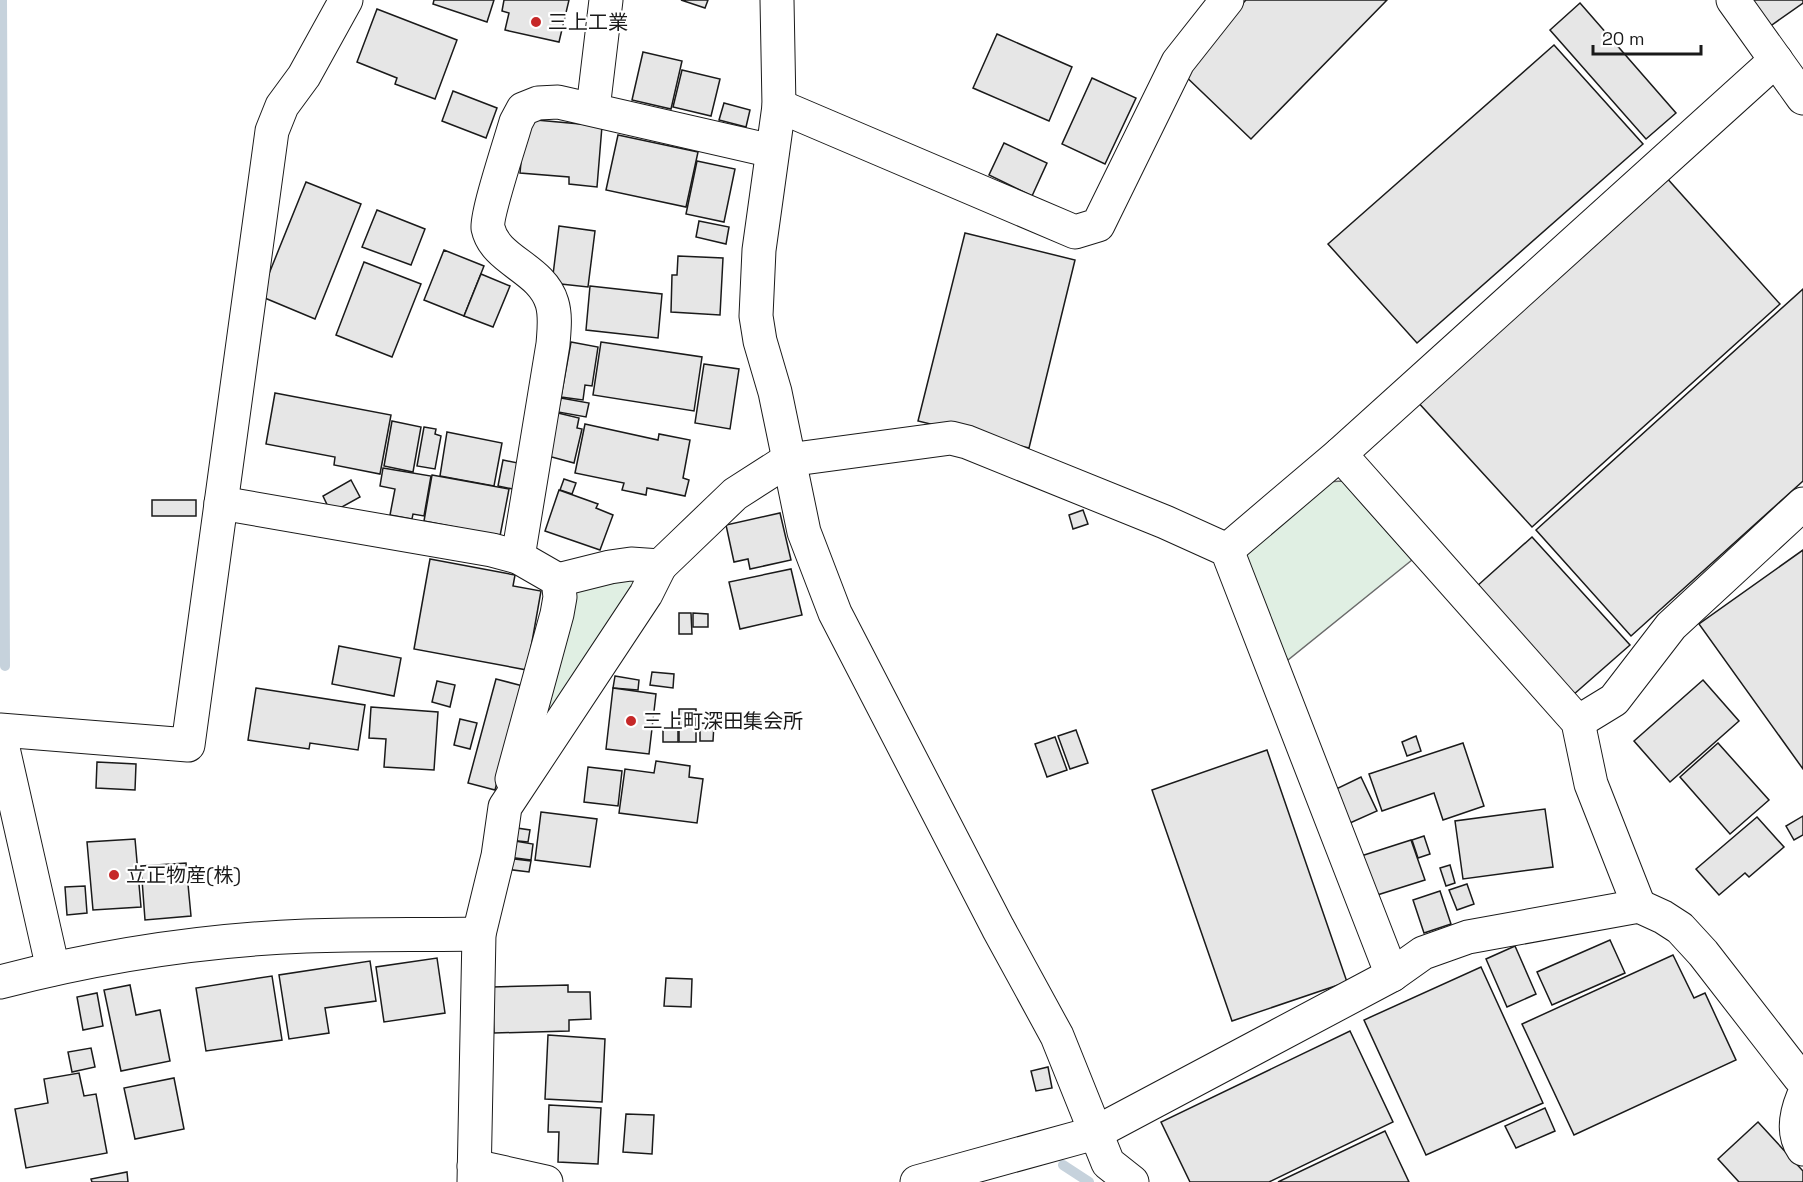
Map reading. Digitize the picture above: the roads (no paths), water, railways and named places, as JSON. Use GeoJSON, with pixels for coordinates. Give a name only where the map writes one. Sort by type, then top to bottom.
{"type":"FeatureCollection","features":[{"type":"Feature","properties":{"kind":"street"},"geometry":{"type":"LineString","coordinates":[[0,730],[188,745],[272,131],[282,106],[304,76],[346,0]]}},
{"type":"Feature","properties":{"kind":"street"},"geometry":{"type":"LineString","coordinates":[[592,109],[606,0]]}},
{"type":"Feature","properties":{"kind":"street"},"geometry":{"type":"LineString","coordinates":[[777,0],[779,106],[759,250],[756,316],[760,341],[775,392],[804,532],[835,613],[998,928],[1057,1036],[1108,1163],[1132,1182]]}},
{"type":"Feature","properties":{"kind":"street"},"geometry":{"type":"LineString","coordinates":[[779,106],[1075,232],[1098,225],[1178,62],[1227,0]]}},
{"type":"Feature","properties":{"kind":"street"},"geometry":{"type":"LineString","coordinates":[[1733,0],[1803,98]]}},
{"type":"Feature","properties":{"kind":"street"},"geometry":{"type":"LineString","coordinates":[[1227,550],[1340,453],[1776,60]]}},
{"type":"Feature","properties":{"kind":"street"},"geometry":{"type":"LineString","coordinates":[[518,557],[554,344],[555,322],[552,302],[542,283],[493,243],[488,226],[516,122],[523,109],[538,103],[558,102],[772,151]]}},
{"type":"Feature","properties":{"kind":"street"},"geometry":{"type":"LineString","coordinates":[[505,807],[646,594],[660,566],[735,494],[788,460],[951,438],[967,442],[1165,522],[1227,550],[1392,975]]}},
{"type":"Feature","properties":{"kind":"street"},"geometry":{"type":"LineString","coordinates":[[1340,453],[1578,722],[1591,783],[1639,906]]}},
{"type":"Feature","properties":{"kind":"street"},"geometry":{"type":"LineString","coordinates":[[221,503],[492,550],[518,557],[558,580],[620,565],[660,566]]}},
{"type":"Feature","properties":{"kind":"street"},"geometry":{"type":"LineString","coordinates":[[1578,722],[1614,700],[1671,626],[1803,504]]}},
{"type":"Feature","properties":{"kind":"street"},"geometry":{"type":"LineString","coordinates":[[546,1182],[474,1174],[479,934],[498,856],[505,807],[557,614],[560,597],[558,580]]}},
{"type":"Feature","properties":{"kind":"street"},"geometry":{"type":"LineString","coordinates":[[0,735],[53,969]]}},
{"type":"Feature","properties":{"kind":"street"},"geometry":{"type":"LineString","coordinates":[[917,1182],[1095,1133],[1392,975],[1423,953],[1468,937],[1639,906],[1663,916],[1680,928],[1703,953],[1803,1079]]}},
{"type":"Feature","properties":{"kind":"street"},"geometry":{"type":"LineString","coordinates":[[0,982],[53,969],[175,947],[305,936],[479,934]]}},
{"type":"Feature","properties":{"kind":"street"},"geometry":{"type":"LineString","coordinates":[[1803,1097],[1797,1114],[1796,1130],[1803,1149]]}},
{"type":"Feature","properties":{"kind":"waterway"},"geometry":{"type":"LineString","coordinates":[[2,0],[5,666]]}},
{"type":"Feature","properties":{"kind":"waterway"},"geometry":{"type":"LineString","coordinates":[[1063,1165],[1089,1182]]}},
{"type":"Feature","properties":{"kind":"place","name":"三上工業"},"geometry":{"type":"Point","coordinates":[536,22]}},
{"type":"Feature","properties":{"kind":"place","name":"三上町深田集会所"},"geometry":{"type":"Point","coordinates":[631,721]}},
{"type":"Feature","properties":{"kind":"place","name":"立正物産(株)"},"geometry":{"type":"Point","coordinates":[114,875]}}]}
